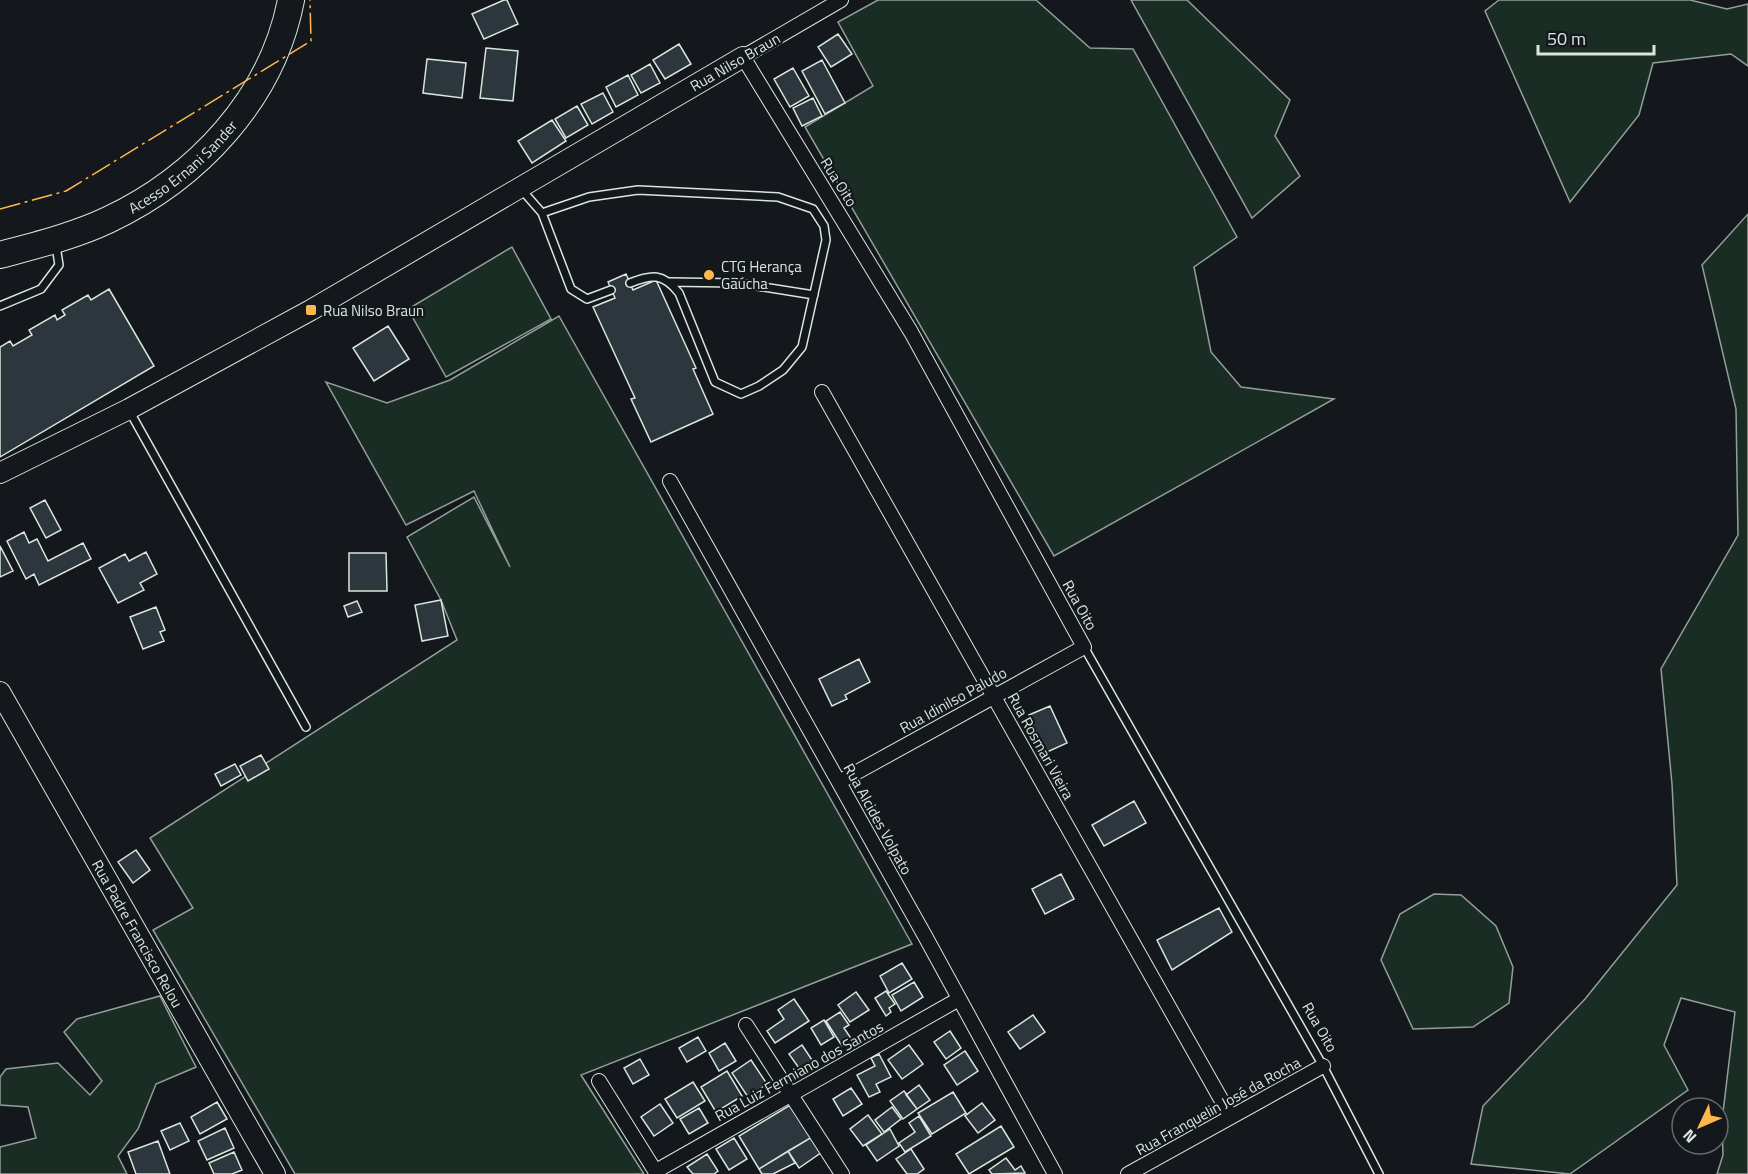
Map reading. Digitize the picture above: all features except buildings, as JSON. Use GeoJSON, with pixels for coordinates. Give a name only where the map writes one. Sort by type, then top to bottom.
{"type":"FeatureCollection","features":[{"type":"Feature","properties":{"kind":"highway","name":"Acesso Ernani Sander"},"geometry":{"type":"LineString","coordinates":[[0,255],[55,241],[107,220],[140,203],[170,183],[224,135],[251,100],[272,61],[291,0]]}},
{"type":"Feature","properties":{"kind":"street","name":"Rua Nilso Braun"},"geometry":{"type":"LineString","coordinates":[[0,473],[129,410],[311,310],[841,0]]}},
{"type":"Feature","properties":{"kind":"street","name":"Rua Oito"},"geometry":{"type":"LineString","coordinates":[[743,57],[911,332],[1084,647]]}},
{"type":"Feature","properties":{"kind":"street","name":"Rua Rosmari Vieira"},"geometry":{"type":"LineString","coordinates":[[822,392],[1231,1117]]}},
{"type":"Feature","properties":{"kind":"street","name":"Rua Alcides Volpato"},"geometry":{"type":"LineString","coordinates":[[670,480],[1055,1174]]}},
{"type":"Feature","properties":{"kind":"street","name":"Rua Idinilso Paludo"},"geometry":{"type":"LineString","coordinates":[[839,782],[1084,647]]}},
{"type":"Feature","properties":{"kind":"street","name":"Rua Padre Francisco Relou"},"geometry":{"type":"LineString","coordinates":[[0,692],[275,1174]]}},
{"type":"Feature","properties":{"kind":"street","name":"Rua Luiz Fermiano dos Santos"},"geometry":{"type":"LineString","coordinates":[[657,1173],[959,999]]}},
{"type":"Feature","properties":{"kind":"street"},"geometry":{"type":"LineString","coordinates":[[746,1025],[842,1174]]}},
{"type":"Feature","properties":{"kind":"street","name":"Rua Franquelin José da Rocha"},"geometry":{"type":"LineString","coordinates":[[1128,1174],[1323,1066]]}},
{"type":"Feature","properties":{"kind":"street"},"geometry":{"type":"LineString","coordinates":[[599,1082],[657,1173]]}},
{"type":"Feature","properties":{"kind":"lane"},"geometry":{"type":"LineString","coordinates":[[519,187],[542,213],[571,289],[587,299],[611,290]]}},
{"type":"Feature","properties":{"kind":"lane"},"geometry":{"type":"LineString","coordinates":[[542,213],[589,197],[638,190],[778,197],[813,209],[824,226],[826,240],[802,347],[783,370],[759,386],[741,394],[715,382],[679,293],[670,282]]}},
{"type":"Feature","properties":{"kind":"lane"},"geometry":{"type":"LineString","coordinates":[[0,306],[41,289],[59,265],[55,241]]}},
{"type":"Feature","properties":{"kind":"lane"},"geometry":{"type":"LineString","coordinates":[[630,283],[648,276],[670,282],[738,283],[814,296]]}},
{"type":"Feature","properties":{"kind":"lane"},"geometry":{"type":"LineString","coordinates":[[129,410],[306,727]]}},
{"type":"Feature","properties":{"kind":"lane","name":"Rua Oito"},"geometry":{"type":"LineString","coordinates":[[1084,647],[1323,1066],[1379,1174]]}},
{"type":"Feature","properties":{"kind":"green space"},"geometry":{"type":"Polygon","coordinates":[[[878,0],[1036,0],[1090,48],[1133,49],[1237,237],[1194,267],[1211,352],[1241,387],[1334,399],[1054,556],[805,127],[873,86],[838,22],[878,0]]]}},
{"type":"Feature","properties":{"kind":"green space"},"geometry":{"type":"Polygon","coordinates":[[[1131,0],[1187,0],[1290,100],[1275,136],[1300,176],[1252,218],[1131,0]]]}},
{"type":"Feature","properties":{"kind":"green space"},"geometry":{"type":"Polygon","coordinates":[[[1499,0],[1690,0],[1727,9],[1748,4],[1748,66],[1731,54],[1653,63],[1639,115],[1570,202],[1485,11],[1499,0]]]}},
{"type":"Feature","properties":{"kind":"green space"},"geometry":{"type":"Polygon","coordinates":[[[1748,214],[1748,1174],[1717,1174],[1723,1156],[1730,1156],[1730,1096],[1725,1096],[1735,1012],[1681,998],[1664,1045],[1688,1090],[1680,1096],[1670,1096],[1670,1103],[1570,1174],[1471,1164],[1483,1106],[1585,999],[1677,885],[1672,784],[1661,669],[1738,535],[1736,409],[1702,265],[1748,214]]]}},
{"type":"Feature","properties":{"kind":"green space"},"geometry":{"type":"Polygon","coordinates":[[[512,247],[551,319],[446,377],[408,309],[512,247]]]}},
{"type":"Feature","properties":{"kind":"green space"},"geometry":{"type":"Polygon","coordinates":[[[559,316],[912,944],[581,1075],[644,1174],[295,1174],[153,930],[193,908],[150,838],[457,640],[441,600],[407,537],[474,497],[510,567],[474,491],[406,525],[326,382],[387,403],[450,380],[559,316]]]}},
{"type":"Feature","properties":{"kind":"green space"},"geometry":{"type":"Polygon","coordinates":[[[1434,894],[1461,895],[1496,926],[1513,967],[1509,1003],[1473,1027],[1413,1029],[1381,960],[1400,914],[1434,894]]]}},
{"type":"Feature","properties":{"kind":"green space"},"geometry":{"type":"Polygon","coordinates":[[[160,996],[196,1067],[156,1084],[138,1129],[118,1156],[127,1174],[0,1174],[0,1147],[36,1138],[28,1107],[0,1105],[0,1077],[6,1069],[58,1063],[90,1095],[102,1081],[64,1032],[77,1019],[160,996]]]}},
{"type":"Feature","properties":{"kind":"power"},"geometry":{"type":"LineString","coordinates":[[0,209],[66,191],[311,41],[310,0]]}},
{"type":"Feature","properties":{"kind":"place","name":"CTG Herança Gaúcha"},"geometry":{"type":"Point","coordinates":[709,275]}},
{"type":"Feature","properties":{"kind":"place","name":"Rua Nilso Braun"},"geometry":{"type":"Point","coordinates":[311,310]}}]}
